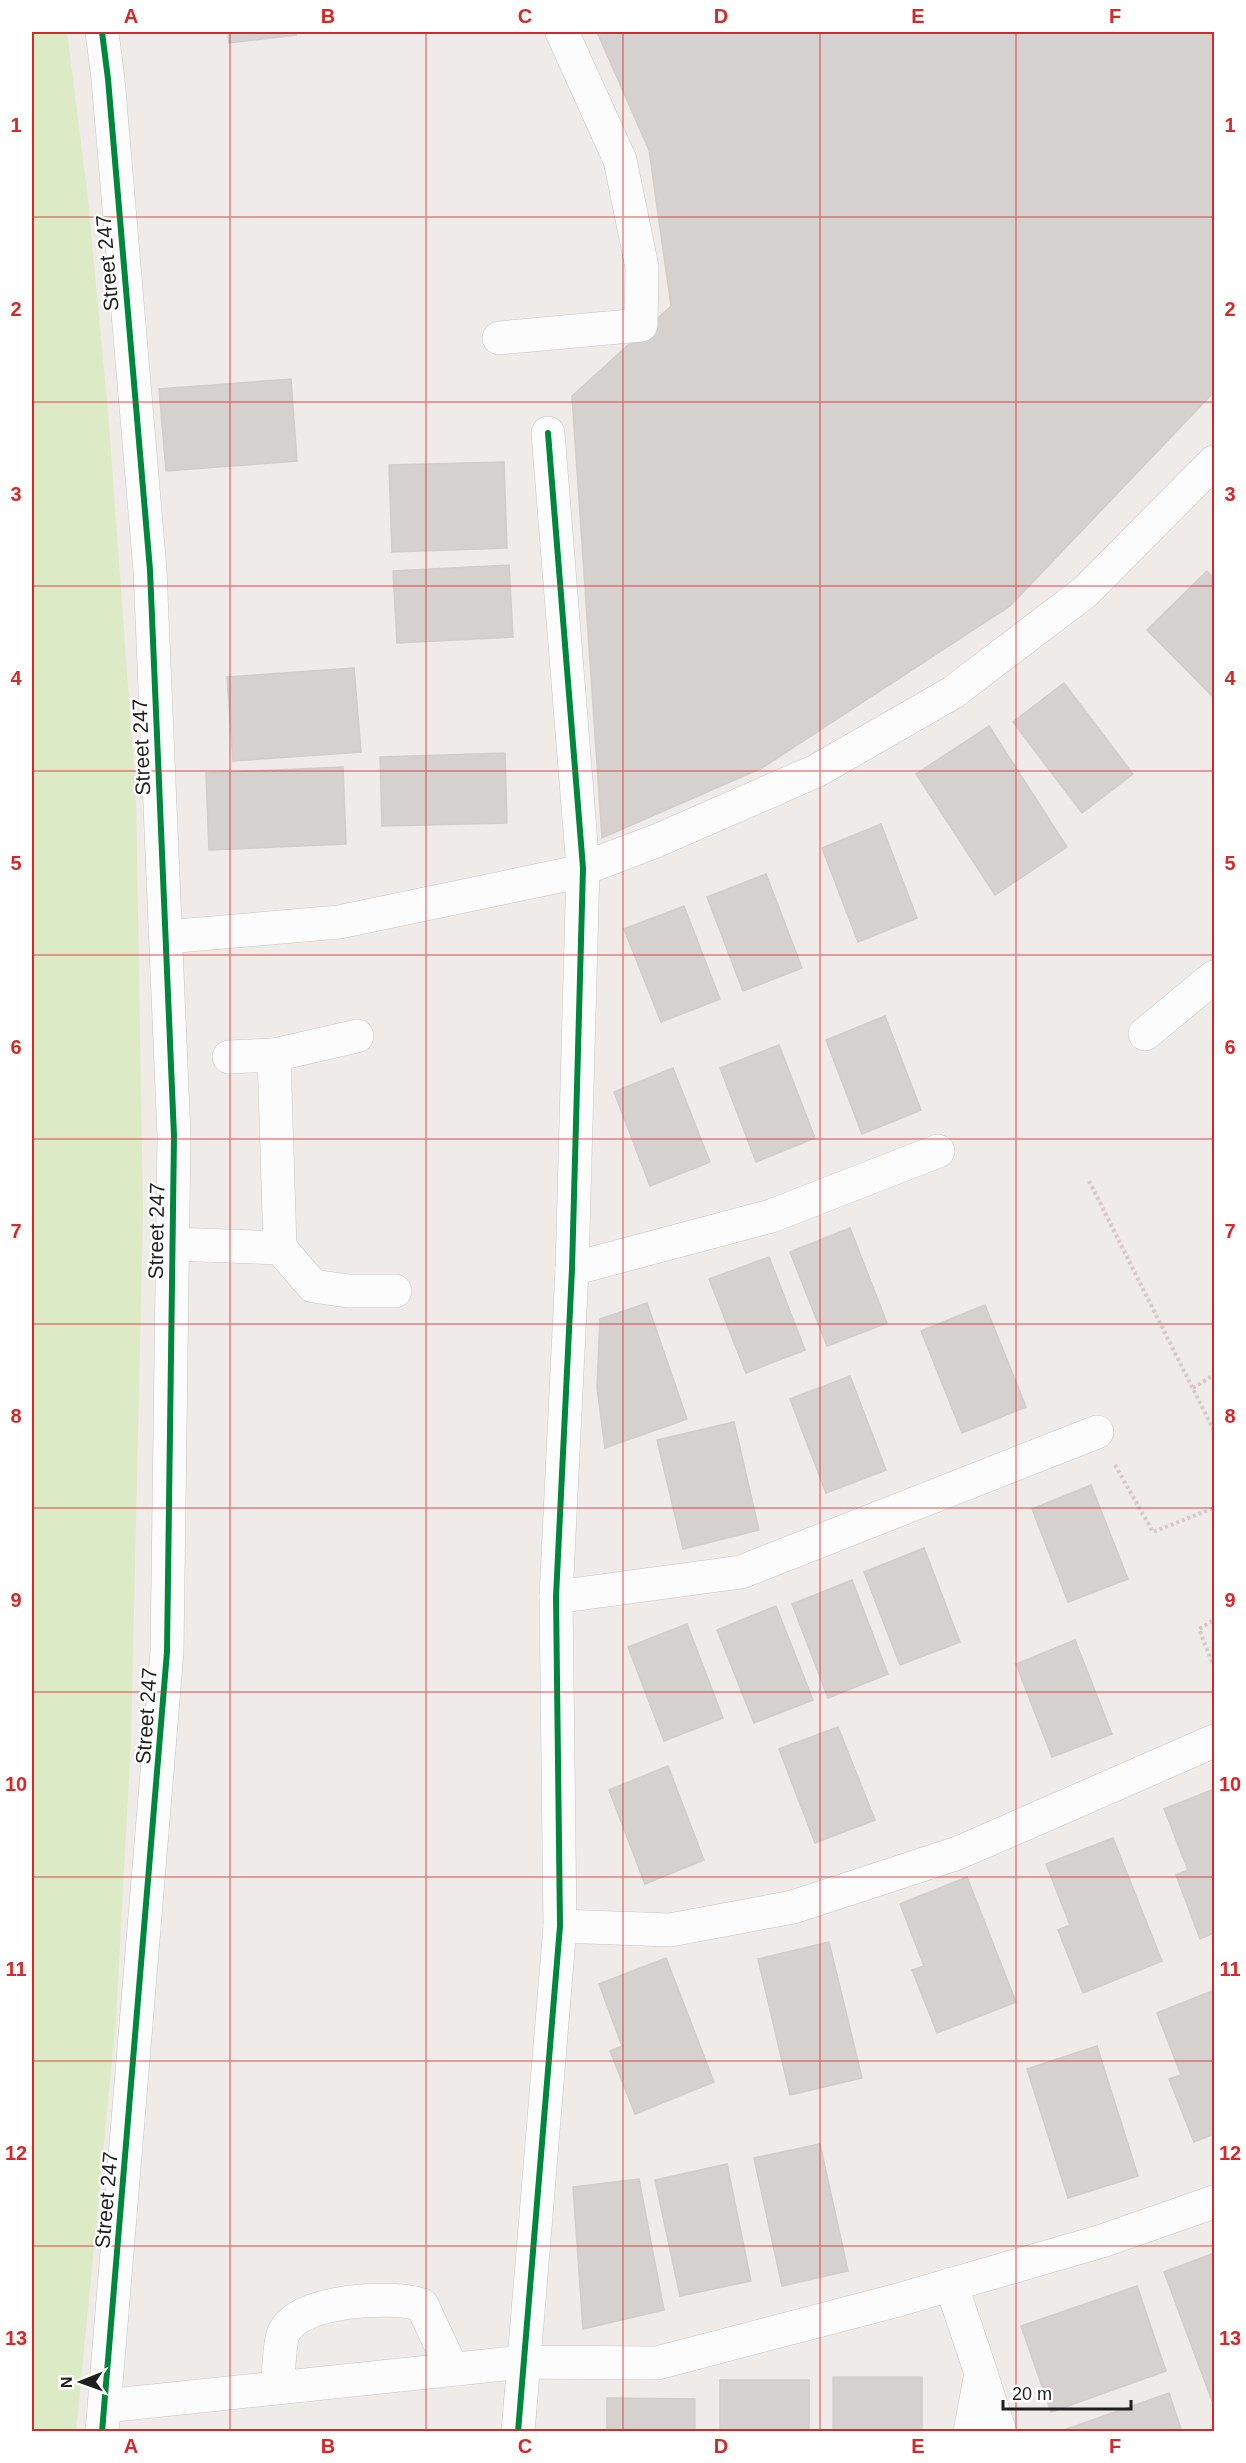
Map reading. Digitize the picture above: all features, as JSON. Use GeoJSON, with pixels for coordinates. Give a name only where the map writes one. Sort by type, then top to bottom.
{"type":"FeatureCollection","features":[{"type":"Feature","properties":{"kind":"street","name":"Street 247"},"geometry":{"type":"LineString","coordinates":[[102,32],[150,570],[174,1137],[168,1652],[104,2419]]}},
{"type":"Feature","properties":{"kind":"street"},"geometry":{"type":"LineString","coordinates":[[499,338],[641,325],[642,267],[620,160],[562,32]]}},
{"type":"Feature","properties":{"kind":"street"},"geometry":{"type":"LineString","coordinates":[[518,2432],[560,1926],[556,1597],[572,1269],[583,868],[548,433]]}},
{"type":"Feature","properties":{"kind":"street"},"geometry":{"type":"LineString","coordinates":[[166,937],[339,922],[557,876],[656,841],[816,771],[952,693],[1085,592],[1215,462]]}},
{"type":"Feature","properties":{"kind":"street"},"geometry":{"type":"LineString","coordinates":[[1145,1034],[1215,976]]}},
{"type":"Feature","properties":{"kind":"street"},"geometry":{"type":"LineString","coordinates":[[229,1057],[274,1055],[357,1036]]}},
{"type":"Feature","properties":{"kind":"street"},"geometry":{"type":"LineString","coordinates":[[274,1055],[280,1248],[313,1286],[348,1291],[395,1291]]}},
{"type":"Feature","properties":{"kind":"street"},"geometry":{"type":"LineString","coordinates":[[572,1269],[771,1215],[938,1151]]}},
{"type":"Feature","properties":{"kind":"street"},"geometry":{"type":"LineString","coordinates":[[172,1244],[280,1248]]}},
{"type":"Feature","properties":{"kind":"street"},"geometry":{"type":"LineString","coordinates":[[556,1597],[741,1572],[1096,1432]]}},
{"type":"Feature","properties":{"kind":"street"},"geometry":{"type":"LineString","coordinates":[[560,1926],[670,1930],[793,1906],[958,1853],[1215,1742]]}},
{"type":"Feature","properties":{"kind":"street"},"geometry":{"type":"LineString","coordinates":[[104,2419],[277,2388],[523,2362],[657,2363],[1102,2241],[1215,2202]]}},
{"type":"Feature","properties":{"kind":"street"},"geometry":{"type":"LineString","coordinates":[[951,2284],[1000,2432]]}},
{"type":"Feature","properties":{"kind":"street"},"geometry":{"type":"LineString","coordinates":[[277,2388],[284,2333],[301,2315],[327,2305],[406,2300],[422,2305],[452,2370]]}},
{"type":"Feature","properties":{"kind":"street"},"geometry":{"type":"LineString","coordinates":[[970,2432],[981,2373]]}},
{"type":"Feature","properties":{"kind":"path"},"geometry":{"type":"LineString","coordinates":[[1089,1181],[1215,1431]]}},
{"type":"Feature","properties":{"kind":"path"},"geometry":{"type":"LineString","coordinates":[[1193,1388],[1215,1375]]}},
{"type":"Feature","properties":{"kind":"path"},"geometry":{"type":"LineString","coordinates":[[1096,1432],[1153,1532],[1215,1508]]}},
{"type":"Feature","properties":{"kind":"path"},"geometry":{"type":"LineString","coordinates":[[1212,1662],[1199,1629],[1215,1620]]}},
{"type":"Feature","properties":{"kind":"green space"},"geometry":{"type":"Polygon","coordinates":[[[32,32],[67,32],[87,190],[108,412],[136,795],[143,1213],[131,1740],[116,2020],[76,2432],[32,2431],[32,32]]]}},
{"type":"Feature","properties":{"kind":"building"},"geometry":{"type":"Polygon","coordinates":[[[228,32],[296,32],[296,35],[229,43],[228,32]]]}},
{"type":"Feature","properties":{"kind":"building"},"geometry":{"type":"Polygon","coordinates":[[[597,32],[1214,32],[1214,392],[1010,606],[762,768],[602,838],[572,396],[671,306],[649,150],[597,32]]]}},
{"type":"Feature","properties":{"kind":"building"},"geometry":{"type":"Polygon","coordinates":[[[291,379],[297,461],[166,471],[159,389],[291,379]]]}},
{"type":"Feature","properties":{"kind":"building"},"geometry":{"type":"Polygon","coordinates":[[[504,462],[507,548],[392,552],[389,465],[504,462]]]}},
{"type":"Feature","properties":{"kind":"building"},"geometry":{"type":"Polygon","coordinates":[[[509,565],[513,637],[397,643],[393,571],[509,565]]]}},
{"type":"Feature","properties":{"kind":"building"},"geometry":{"type":"Polygon","coordinates":[[[1207,571],[1214,579],[1214,698],[1147,630],[1207,571]]]}},
{"type":"Feature","properties":{"kind":"building"},"geometry":{"type":"Polygon","coordinates":[[[354,668],[361,752],[233,761],[227,677],[354,668]]]}},
{"type":"Feature","properties":{"kind":"building"},"geometry":{"type":"Polygon","coordinates":[[[1064,683],[1133,774],[1082,813],[1013,722],[1064,683]]]}},
{"type":"Feature","properties":{"kind":"building"},"geometry":{"type":"Polygon","coordinates":[[[989,726],[1067,847],[995,895],[916,774],[989,726]]]}},
{"type":"Feature","properties":{"kind":"building"},"geometry":{"type":"Polygon","coordinates":[[[505,753],[507,823],[382,826],[380,757],[505,753]]]}},
{"type":"Feature","properties":{"kind":"building"},"geometry":{"type":"Polygon","coordinates":[[[343,767],[346,844],[209,850],[206,773],[343,767]]]}},
{"type":"Feature","properties":{"kind":"building"},"geometry":{"type":"Polygon","coordinates":[[[881,824],[917,918],[858,942],[822,848],[881,824]]]}},
{"type":"Feature","properties":{"kind":"building"},"geometry":{"type":"Polygon","coordinates":[[[766,874],[802,968],[743,991],[707,897],[766,874]]]}},
{"type":"Feature","properties":{"kind":"building"},"geometry":{"type":"Polygon","coordinates":[[[684,906],[720,999],[661,1022],[624,929],[684,906]]]}},
{"type":"Feature","properties":{"kind":"building"},"geometry":{"type":"Polygon","coordinates":[[[885,1016],[921,1110],[862,1134],[826,1040],[885,1016]]]}},
{"type":"Feature","properties":{"kind":"building"},"geometry":{"type":"Polygon","coordinates":[[[779,1045],[815,1138],[756,1162],[720,1068],[779,1045]]]}},
{"type":"Feature","properties":{"kind":"building"},"geometry":{"type":"Polygon","coordinates":[[[673,1068],[710,1162],[650,1186],[614,1092],[673,1068]]]}},
{"type":"Feature","properties":{"kind":"building"},"geometry":{"type":"Polygon","coordinates":[[[850,1228],[887,1323],[827,1346],[790,1252],[850,1228]]]}},
{"type":"Feature","properties":{"kind":"building"},"geometry":{"type":"Polygon","coordinates":[[[769,1257],[805,1350],[746,1373],[709,1279],[769,1257]]]}},
{"type":"Feature","properties":{"kind":"building"},"geometry":{"type":"Polygon","coordinates":[[[647,1303],[687,1419],[605,1448],[597,1388],[600,1319],[647,1303]]]}},
{"type":"Feature","properties":{"kind":"building"},"geometry":{"type":"Polygon","coordinates":[[[985,1305],[1026,1407],[962,1433],[921,1331],[985,1305]]]}},
{"type":"Feature","properties":{"kind":"building"},"geometry":{"type":"Polygon","coordinates":[[[850,1376],[886,1470],[826,1493],[790,1399],[850,1376]]]}},
{"type":"Feature","properties":{"kind":"building"},"geometry":{"type":"Polygon","coordinates":[[[734,1422],[759,1530],[683,1549],[657,1440],[734,1422]]]}},
{"type":"Feature","properties":{"kind":"building"},"geometry":{"type":"Polygon","coordinates":[[[1091,1485],[1128,1579],[1068,1602],[1032,1509],[1091,1485]]]}},
{"type":"Feature","properties":{"kind":"building"},"geometry":{"type":"Polygon","coordinates":[[[924,1548],[960,1642],[900,1665],[864,1572],[924,1548]]]}},
{"type":"Feature","properties":{"kind":"building"},"geometry":{"type":"Polygon","coordinates":[[[852,1580],[888,1674],[828,1698],[792,1604],[852,1580]]]}},
{"type":"Feature","properties":{"kind":"building"},"geometry":{"type":"Polygon","coordinates":[[[776,1606],[813,1700],[754,1723],[717,1630],[776,1606]]]}},
{"type":"Feature","properties":{"kind":"building"},"geometry":{"type":"Polygon","coordinates":[[[687,1624],[723,1718],[664,1741],[628,1647],[687,1624]]]}},
{"type":"Feature","properties":{"kind":"building"},"geometry":{"type":"Polygon","coordinates":[[[1075,1640],[1112,1734],[1052,1757],[1016,1664],[1075,1640]]]}},
{"type":"Feature","properties":{"kind":"building"},"geometry":{"type":"Polygon","coordinates":[[[838,1727],[875,1820],[815,1843],[779,1749],[838,1727]]]}},
{"type":"Feature","properties":{"kind":"building"},"geometry":{"type":"Polygon","coordinates":[[[668,1766],[704,1860],[645,1884],[609,1790],[668,1766]]]}},
{"type":"Feature","properties":{"kind":"building"},"geometry":{"type":"Polygon","coordinates":[[[1214,1789],[1214,1933],[1200,1939],[1176,1875],[1188,1870],[1164,1809],[1214,1789]]]}},
{"type":"Feature","properties":{"kind":"building"},"geometry":{"type":"Polygon","coordinates":[[[1113,1838],[1162,1961],[1083,1993],[1058,1930],[1070,1925],[1046,1864],[1113,1838]]]}},
{"type":"Feature","properties":{"kind":"building"},"geometry":{"type":"Polygon","coordinates":[[[967,1877],[1016,2002],[937,2033],[912,1970],[924,1966],[900,1904],[967,1877]]]}},
{"type":"Feature","properties":{"kind":"building"},"geometry":{"type":"Polygon","coordinates":[[[829,1942],[862,2078],[790,2095],[758,1959],[829,1942]]]}},
{"type":"Feature","properties":{"kind":"building"},"geometry":{"type":"Polygon","coordinates":[[[666,1958],[714,2082],[635,2114],[610,2051],[622,2046],[599,1984],[666,1958]]]}},
{"type":"Feature","properties":{"kind":"building"},"geometry":{"type":"Polygon","coordinates":[[[1214,1990],[1214,2134],[1194,2142],[1169,2079],[1181,2075],[1157,2013],[1214,1990]]]}},
{"type":"Feature","properties":{"kind":"building"},"geometry":{"type":"Polygon","coordinates":[[[1097,2046],[1138,2176],[1068,2198],[1027,2069],[1097,2046]]]}},
{"type":"Feature","properties":{"kind":"building"},"geometry":{"type":"Polygon","coordinates":[[[820,2144],[848,2271],[782,2286],[754,2158],[820,2144]]]}},
{"type":"Feature","properties":{"kind":"building"},"geometry":{"type":"Polygon","coordinates":[[[727,2164],[751,2281],[680,2296],[655,2180],[727,2164]]]}},
{"type":"Feature","properties":{"kind":"building"},"geometry":{"type":"Polygon","coordinates":[[[639,2179],[664,2310],[583,2329],[573,2187],[639,2179]]]}},
{"type":"Feature","properties":{"kind":"building"},"geometry":{"type":"Polygon","coordinates":[[[1214,2253],[1214,2406],[1164,2272],[1214,2253]]]}},
{"type":"Feature","properties":{"kind":"building"},"geometry":{"type":"Polygon","coordinates":[[[1137,2286],[1166,2371],[1051,2412],[1021,2326],[1137,2286]]]}},
{"type":"Feature","properties":{"kind":"building"},"geometry":{"type":"Polygon","coordinates":[[[833,2377],[922,2377],[922,2432],[833,2432],[833,2377]]]}},
{"type":"Feature","properties":{"kind":"building"},"geometry":{"type":"Polygon","coordinates":[[[720,2380],[809,2380],[809,2432],[720,2432],[720,2380]]]}},
{"type":"Feature","properties":{"kind":"building"},"geometry":{"type":"Polygon","coordinates":[[[1169,2393],[1182,2432],[1061,2432],[1061,2431],[1169,2393]]]}},
{"type":"Feature","properties":{"kind":"building"},"geometry":{"type":"Polygon","coordinates":[[[607,2398],[695,2399],[695,2432],[607,2432],[607,2398]]]}},
{"type":"Feature","properties":{"kind":"cycle path"},"geometry":{"type":"LineString","coordinates":[[102,32],[150,570],[174,1136],[167,1652],[102,2432]]}},
{"type":"Feature","properties":{"kind":"cycle path"},"geometry":{"type":"LineString","coordinates":[[518,2432],[560,1926],[556,1597],[572,1269],[583,868],[548,433]]}}]}
